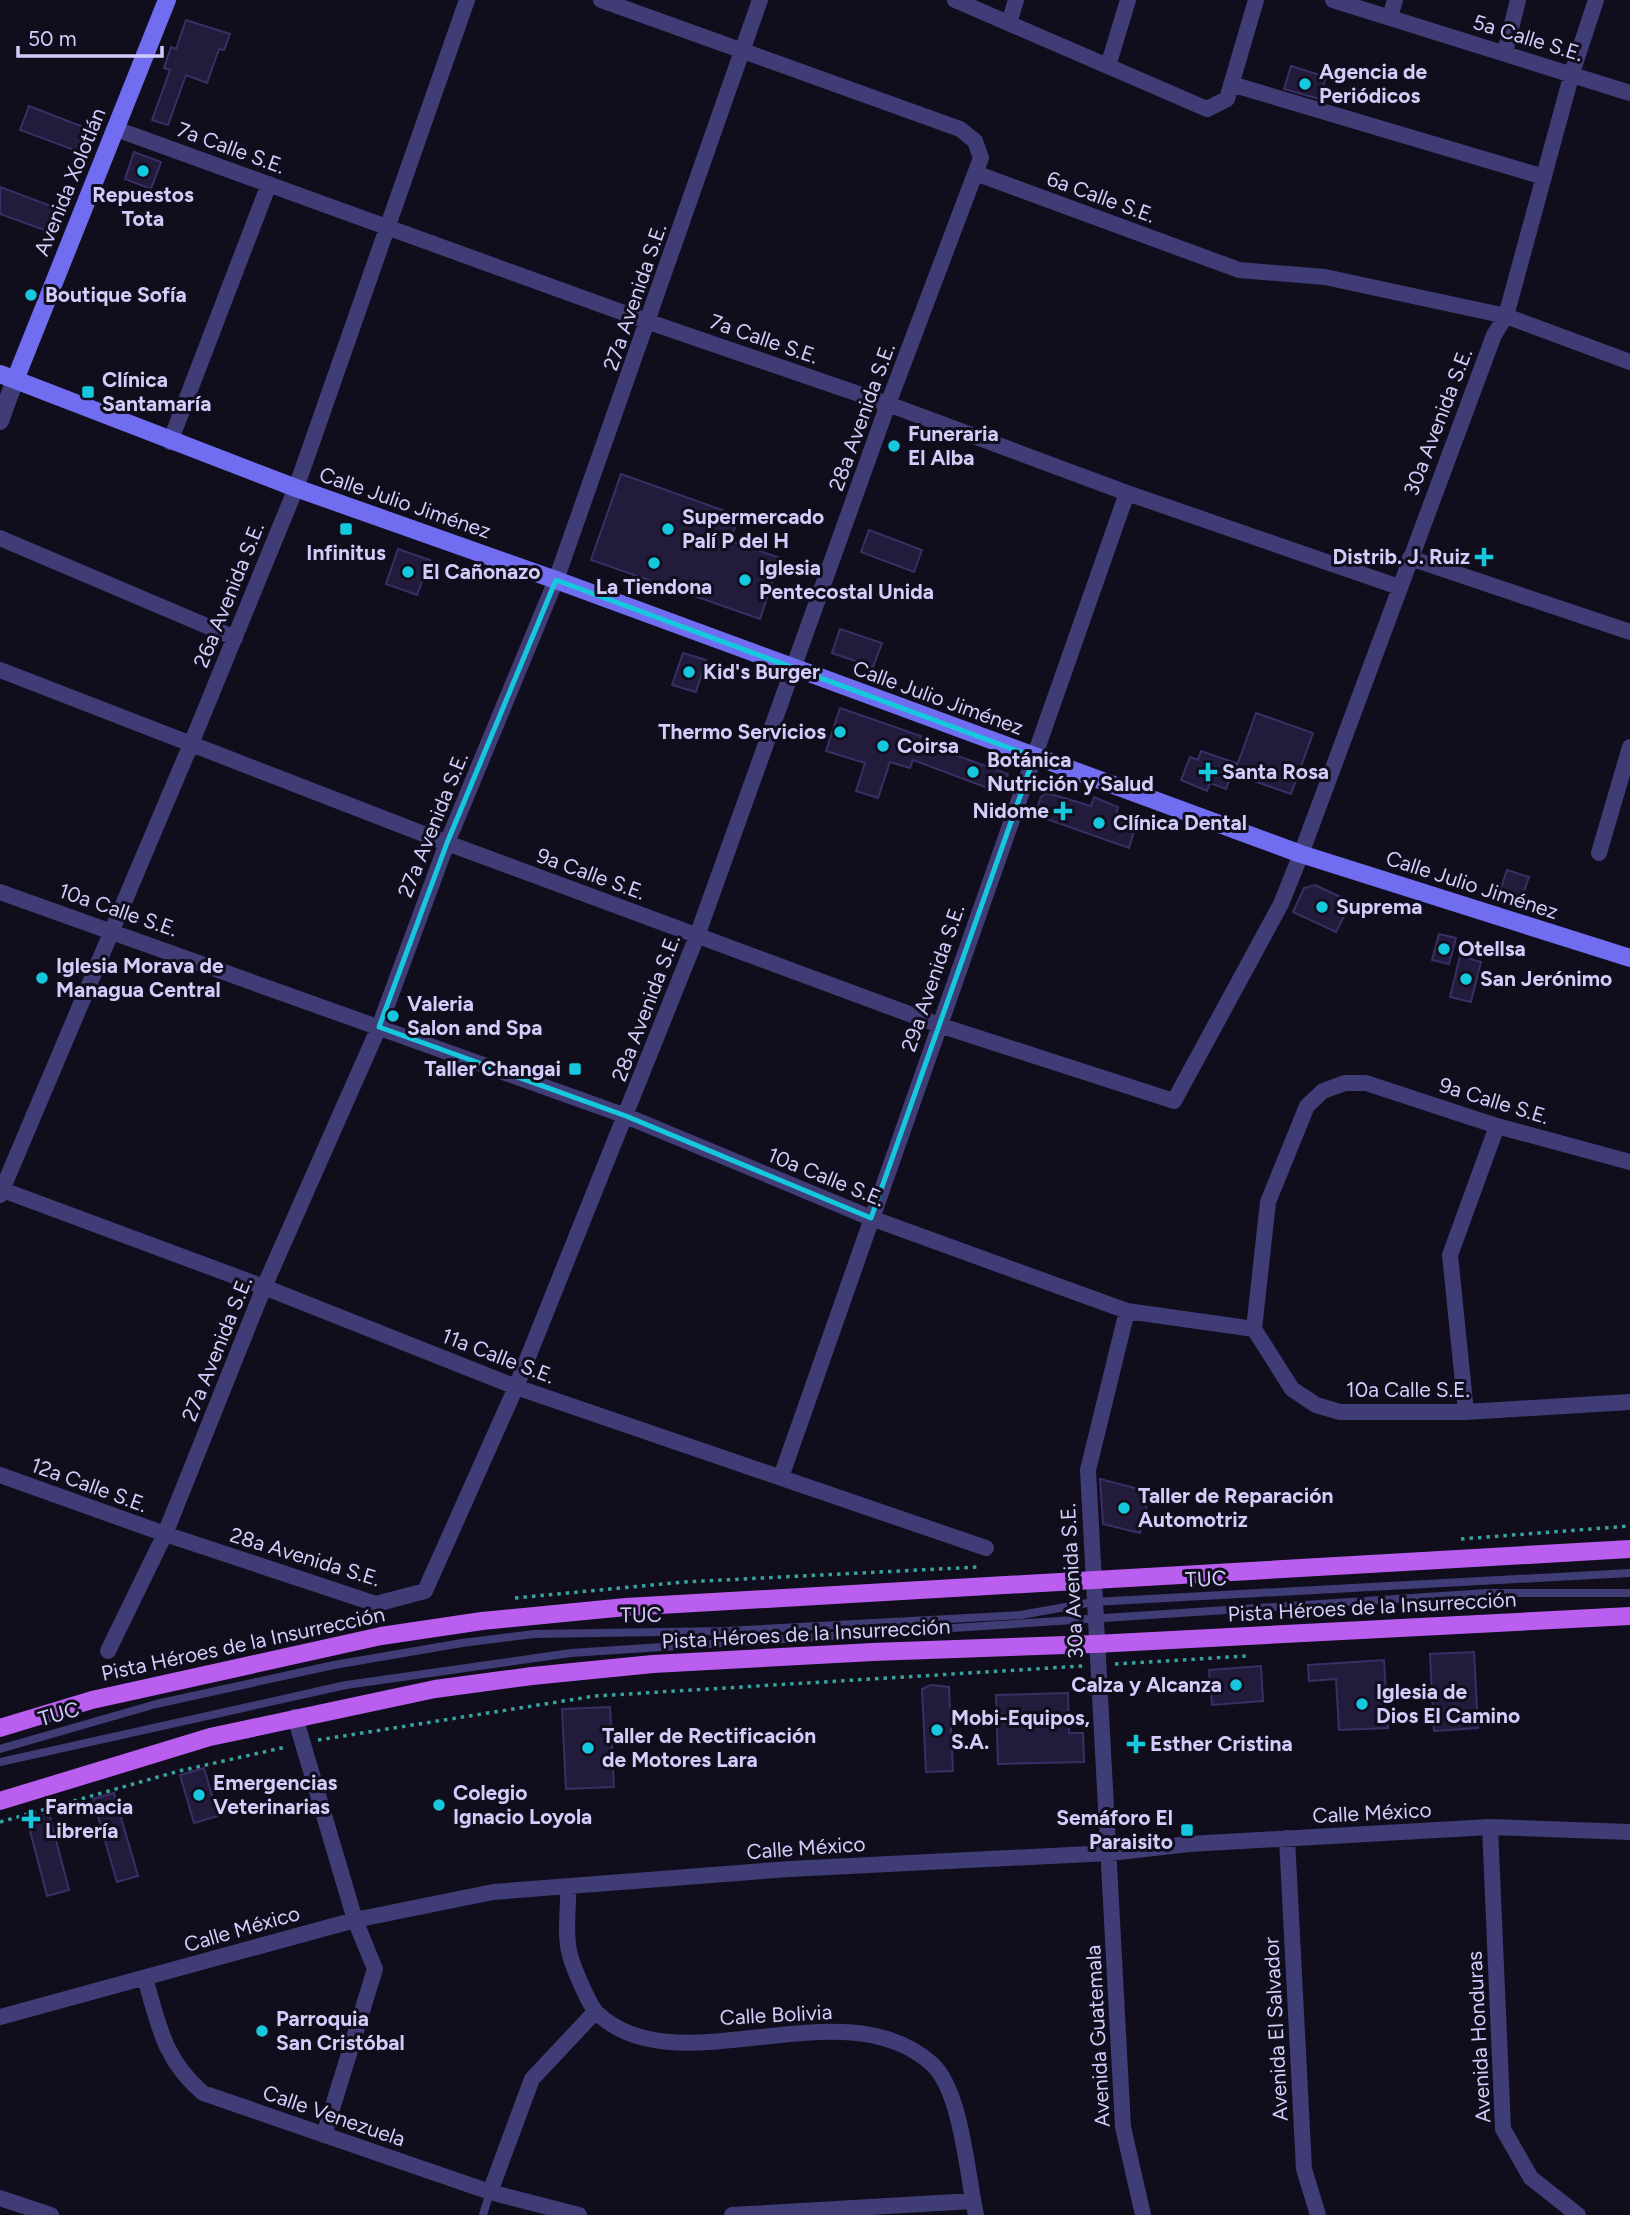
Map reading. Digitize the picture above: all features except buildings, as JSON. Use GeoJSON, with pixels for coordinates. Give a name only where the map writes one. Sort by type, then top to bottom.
{"type":"FeatureCollection","features":[{"type":"Feature","properties":{"kind":"main road","name":"Avenida Xolotlán"},"geometry":{"type":"LineString","coordinates":[[8,377],[116,130],[167,0]]}},
{"type":"Feature","properties":{"kind":"main road","name":"Calle Julio Jiménez"},"geometry":{"type":"LineString","coordinates":[[8,377],[170,442],[556,580],[793,670],[1301,854],[1630,958]]}},
{"type":"Feature","properties":{"kind":"main road","name":"Pista Héroes de la Insurrección"},"geometry":{"type":"LineString","coordinates":[[0,1728],[92,1700],[274,1659],[381,1636],[482,1621],[626,1607],[1630,1549]]}},
{"type":"Feature","properties":{"kind":"main road","name":"Pista Héroes de la Insurrección"},"geometry":{"type":"LineString","coordinates":[[0,1801],[209,1737],[435,1689],[640,1666],[873,1652],[1095,1644],[1630,1616]]}},
{"type":"Feature","properties":{"kind":"street","name":"26a Avenida S.E."},"geometry":{"type":"LineString","coordinates":[[1,1191],[113,930],[296,488],[467,0]]}},
{"type":"Feature","properties":{"kind":"street"},"geometry":{"type":"LineString","coordinates":[[601,0],[960,128],[975,141],[981,158],[978,174]]}},
{"type":"Feature","properties":{"kind":"street","name":"27a Avenida S.E."},"geometry":{"type":"LineString","coordinates":[[108,1651],[164,1534],[264,1287],[379,1027],[446,843],[556,580],[649,322],[760,0]]}},
{"type":"Feature","properties":{"kind":"street"},"geometry":{"type":"LineString","coordinates":[[955,0],[1208,109],[1227,99],[1256,0]]}},
{"type":"Feature","properties":{"kind":"street"},"geometry":{"type":"LineString","coordinates":[[1009,23],[1016,0]]}},
{"type":"Feature","properties":{"kind":"street"},"geometry":{"type":"LineString","coordinates":[[1108,66],[1128,0]]}},
{"type":"Feature","properties":{"kind":"street","name":"5a Calle S.E."},"geometry":{"type":"LineString","coordinates":[[1333,0],[1630,93]]}},
{"type":"Feature","properties":{"kind":"street"},"geometry":{"type":"LineString","coordinates":[[1390,18],[1395,0]]}},
{"type":"Feature","properties":{"kind":"street"},"geometry":{"type":"LineString","coordinates":[[1505,52],[1518,0]]}},
{"type":"Feature","properties":{"kind":"street","name":"30a Avenida S.E."},"geometry":{"type":"LineString","coordinates":[[1174,1101],[1281,904],[1301,854],[1409,558],[1494,335],[1506,316],[1572,73],[1596,0]]}},
{"type":"Feature","properties":{"kind":"street"},"geometry":{"type":"LineString","coordinates":[[1231,84],[1544,177]]}},
{"type":"Feature","properties":{"kind":"street","name":"7a Calle S.E."},"geometry":{"type":"LineString","coordinates":[[116,130],[389,226],[649,322],[888,404],[1127,493],[1399,587]]}},
{"type":"Feature","properties":{"kind":"street","name":"6a Calle S.E."},"geometry":{"type":"LineString","coordinates":[[978,174],[1239,270],[1325,277],[1506,316],[1630,362]]}},
{"type":"Feature","properties":{"kind":"street","name":"28a Avenida S.E."},"geometry":{"type":"LineString","coordinates":[[164,1534],[376,1604],[412,1597],[425,1591],[516,1387],[697,936],[888,404],[978,174]]}},
{"type":"Feature","properties":{"kind":"street"},"geometry":{"type":"LineString","coordinates":[[170,442],[269,184]]}},
{"type":"Feature","properties":{"kind":"street"},"geometry":{"type":"LineString","coordinates":[[0,421],[8,377]]}},
{"type":"Feature","properties":{"kind":"street","name":"29a Avenida S.E."},"geometry":{"type":"LineString","coordinates":[[781,1477],[1127,493]]}},
{"type":"Feature","properties":{"kind":"street"},"geometry":{"type":"LineString","coordinates":[[0,538],[235,638]]}},
{"type":"Feature","properties":{"kind":"street"},"geometry":{"type":"LineString","coordinates":[[1409,558],[1630,632]]}},
{"type":"Feature","properties":{"kind":"street","name":"9a Calle S.E."},"geometry":{"type":"LineString","coordinates":[[0,670],[446,843],[939,1025],[1174,1101]]}},
{"type":"Feature","properties":{"kind":"street"},"geometry":{"type":"LineString","coordinates":[[1599,853],[1630,747]]}},
{"type":"Feature","properties":{"kind":"street","name":"10a Calle S.E."},"geometry":{"type":"LineString","coordinates":[[0,892],[113,930],[626,1116],[871,1218],[1127,1311],[1254,1329],[1292,1389],[1315,1405],[1340,1412],[1466,1412],[1630,1402]]}},
{"type":"Feature","properties":{"kind":"street","name":"9a Calle S.E."},"geometry":{"type":"LineString","coordinates":[[1254,1329],[1268,1202],[1307,1106],[1323,1091],[1345,1083],[1366,1083],[1497,1126],[1630,1162]]}},
{"type":"Feature","properties":{"kind":"street"},"geometry":{"type":"LineString","coordinates":[[1466,1412],[1450,1255],[1497,1126]]}},
{"type":"Feature","properties":{"kind":"street","name":"11a Calle S.E."},"geometry":{"type":"LineString","coordinates":[[1,1191],[264,1287],[516,1387],[986,1548]]}},
{"type":"Feature","properties":{"kind":"street","name":"30a Avenida S.E."},"geometry":{"type":"LineString","coordinates":[[1110,1853],[1095,1644],[1088,1471],[1127,1311]]}},
{"type":"Feature","properties":{"kind":"street","name":"12a Calle S.E."},"geometry":{"type":"LineString","coordinates":[[0,1475],[164,1534]]}},
{"type":"Feature","properties":{"kind":"street"},"geometry":{"type":"LineString","coordinates":[[295,1717],[355,1920],[375,1969],[324,2135]]}},
{"type":"Feature","properties":{"kind":"street","name":"Calle México"},"geometry":{"type":"LineString","coordinates":[[0,2017],[355,1920],[493,1892],[789,1869],[1110,1853],[1189,1844],[1490,1827],[1630,1832]]}},
{"type":"Feature","properties":{"kind":"street","name":"Avenida Honduras"},"geometry":{"type":"LineString","coordinates":[[1490,1827],[1503,2129],[1531,2178],[1578,2215]]}},
{"type":"Feature","properties":{"kind":"street","name":"Avenida El Salvador"},"geometry":{"type":"LineString","coordinates":[[1287,1838],[1304,2169],[1318,2215]]}},
{"type":"Feature","properties":{"kind":"street","name":"Avenida Guatemala"},"geometry":{"type":"LineString","coordinates":[[1110,1853],[1123,2127],[1143,2215]]}},
{"type":"Feature","properties":{"kind":"street"},"geometry":{"type":"LineString","coordinates":[[490,2192],[532,2079],[595,2012],[569,1954],[568,1886]]}},
{"type":"Feature","properties":{"kind":"street","name":"Calle Venezuela"},"geometry":{"type":"LineString","coordinates":[[145,1978],[166,2049],[184,2077],[204,2094],[490,2192],[579,2215]]}},
{"type":"Feature","properties":{"kind":"street","name":"Calle Bolivia"},"geometry":{"type":"LineString","coordinates":[[595,2012],[627,2034],[667,2043],[838,2032],[890,2040],[933,2065],[957,2108],[974,2208]]}},
{"type":"Feature","properties":{"kind":"street"},"geometry":{"type":"LineString","coordinates":[[0,2198],[51,2215]]}},
{"type":"Feature","properties":{"kind":"street"},"geometry":{"type":"LineString","coordinates":[[732,2215],[974,2208]]}},
{"type":"Feature","properties":{"kind":"lane","name":"TUC"},"geometry":{"type":"LineString","coordinates":[[0,1749],[156,1704],[334,1665],[462,1643],[534,1634],[726,1631],[1021,1615],[1630,1573]]}},
{"type":"Feature","properties":{"kind":"lane","name":"TUC"},"geometry":{"type":"LineString","coordinates":[[0,1762],[158,1729],[242,1706],[345,1685],[478,1664],[642,1647],[1068,1622],[1093,1609],[1487,1593],[1630,1593]]}},
{"type":"Feature","properties":{"kind":"lane"},"geometry":{"type":"LineString","coordinates":[[482,2215],[490,2192]]}},
{"type":"Feature","properties":{"kind":"path"},"geometry":{"type":"LineString","coordinates":[[0,1822],[178,1771],[304,1742],[595,1696],[1247,1656]]}},
{"type":"Feature","properties":{"kind":"highlighted area"},"geometry":{"type":"Polygon","coordinates":[[[556,580],[1034,757],[871,1218],[626,1116],[379,1027],[447,843],[556,580]]]}},
{"type":"Feature","properties":{"kind":"place","name":"Agencia de Periódicos"},"geometry":{"type":"Point","coordinates":[1305,84]}},
{"type":"Feature","properties":{"kind":"place","name":"Repuestos Tota"},"geometry":{"type":"Point","coordinates":[143,171]}},
{"type":"Feature","properties":{"kind":"place","name":"Boutique Sofía"},"geometry":{"type":"Point","coordinates":[31,295]}},
{"type":"Feature","properties":{"kind":"place","name":"Clínica Santamaría"},"geometry":{"type":"Point","coordinates":[88,392]}},
{"type":"Feature","properties":{"kind":"place","name":"Funeraria El Alba"},"geometry":{"type":"Point","coordinates":[894,446]}},
{"type":"Feature","properties":{"kind":"place","name":"Infinitus"},"geometry":{"type":"Point","coordinates":[346,529]}},
{"type":"Feature","properties":{"kind":"place","name":"Supermercado Palí P del H"},"geometry":{"type":"Point","coordinates":[668,529]}},
{"type":"Feature","properties":{"kind":"place","name":"Distrib. J. Ruiz"},"geometry":{"type":"Point","coordinates":[1484,557]}},
{"type":"Feature","properties":{"kind":"place","name":"La Tiendona"},"geometry":{"type":"Point","coordinates":[654,563]}},
{"type":"Feature","properties":{"kind":"place","name":"El Cañonazo"},"geometry":{"type":"Point","coordinates":[408,572]}},
{"type":"Feature","properties":{"kind":"place","name":"Iglesia Pentecostal Unida"},"geometry":{"type":"Point","coordinates":[745,580]}},
{"type":"Feature","properties":{"kind":"place","name":"Kid's Burger"},"geometry":{"type":"Point","coordinates":[689,672]}},
{"type":"Feature","properties":{"kind":"place","name":"Thermo Servicios"},"geometry":{"type":"Point","coordinates":[840,732]}},
{"type":"Feature","properties":{"kind":"place","name":"Coirsa"},"geometry":{"type":"Point","coordinates":[883,746]}},
{"type":"Feature","properties":{"kind":"place","name":"Botánica Nutrición y Salud"},"geometry":{"type":"Point","coordinates":[973,772]}},
{"type":"Feature","properties":{"kind":"place","name":"Santa Rosa"},"geometry":{"type":"Point","coordinates":[1208,772]}},
{"type":"Feature","properties":{"kind":"place","name":"Nidome"},"geometry":{"type":"Point","coordinates":[1063,811]}},
{"type":"Feature","properties":{"kind":"place","name":"Clínica Dental"},"geometry":{"type":"Point","coordinates":[1099,823]}},
{"type":"Feature","properties":{"kind":"place","name":"Suprema"},"geometry":{"type":"Point","coordinates":[1322,907]}},
{"type":"Feature","properties":{"kind":"place","name":"Otellsa"},"geometry":{"type":"Point","coordinates":[1444,949]}},
{"type":"Feature","properties":{"kind":"place","name":"Iglesia Morava de Managua Central"},"geometry":{"type":"Point","coordinates":[42,978]}},
{"type":"Feature","properties":{"kind":"place","name":"San Jerónimo"},"geometry":{"type":"Point","coordinates":[1466,979]}},
{"type":"Feature","properties":{"kind":"place","name":"Valeria Salon and Spa"},"geometry":{"type":"Point","coordinates":[393,1016]}},
{"type":"Feature","properties":{"kind":"place","name":"Taller Changai"},"geometry":{"type":"Point","coordinates":[575,1069]}},
{"type":"Feature","properties":{"kind":"place","name":"Taller de Reparación Automotriz"},"geometry":{"type":"Point","coordinates":[1124,1508]}},
{"type":"Feature","properties":{"kind":"place","name":"Calza y Alcanza"},"geometry":{"type":"Point","coordinates":[1236,1685]}},
{"type":"Feature","properties":{"kind":"place","name":"Iglesia de Dios El Camino"},"geometry":{"type":"Point","coordinates":[1362,1704]}},
{"type":"Feature","properties":{"kind":"place","name":"Mobi-Equipos, S.A."},"geometry":{"type":"Point","coordinates":[937,1730]}},
{"type":"Feature","properties":{"kind":"place","name":"Esther Cristina"},"geometry":{"type":"Point","coordinates":[1136,1744]}},
{"type":"Feature","properties":{"kind":"place","name":"Taller de Rectificación de Motores Lara"},"geometry":{"type":"Point","coordinates":[588,1748]}},
{"type":"Feature","properties":{"kind":"place","name":"Emergencias Veterinarias"},"geometry":{"type":"Point","coordinates":[199,1795]}},
{"type":"Feature","properties":{"kind":"place","name":"Colegio Ignacio Loyola"},"geometry":{"type":"Point","coordinates":[439,1805]}},
{"type":"Feature","properties":{"kind":"place","name":"Farmacia Librería"},"geometry":{"type":"Point","coordinates":[31,1819]}},
{"type":"Feature","properties":{"kind":"place","name":"Semáforo El Paraisito"},"geometry":{"type":"Point","coordinates":[1187,1830]}},
{"type":"Feature","properties":{"kind":"place","name":"Parroquia San Cristóbal"},"geometry":{"type":"Point","coordinates":[262,2031]}}]}
